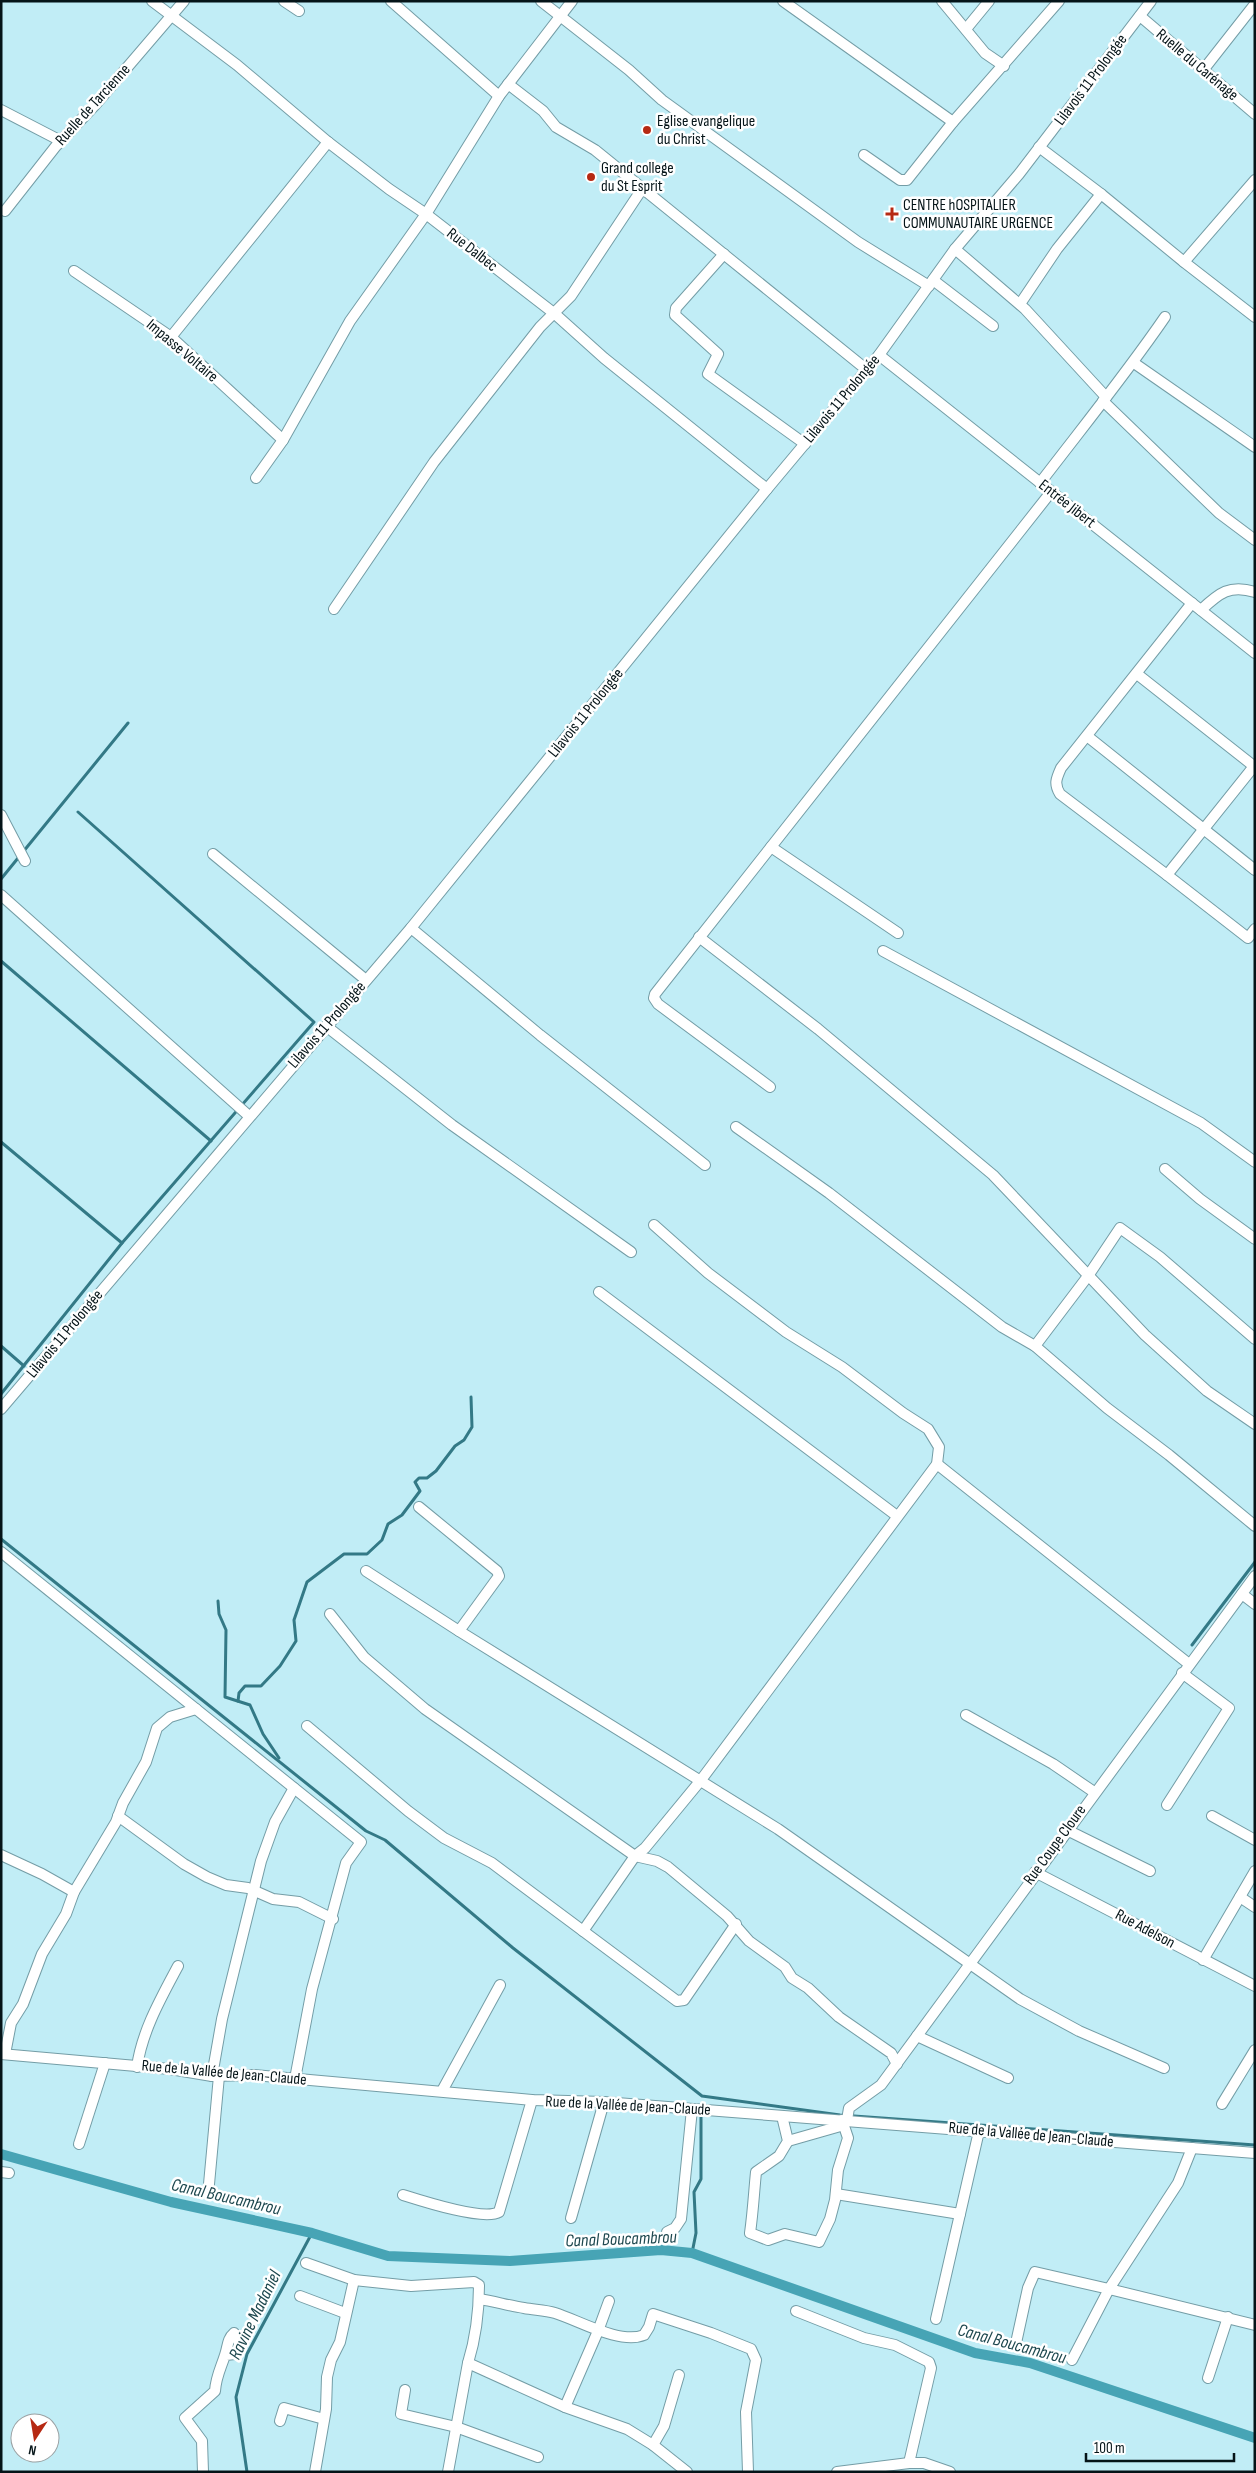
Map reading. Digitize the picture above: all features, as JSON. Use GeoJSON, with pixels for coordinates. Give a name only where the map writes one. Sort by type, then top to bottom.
{"type":"FeatureCollection","features":[{"type":"Feature","properties":{"kind":"street","name":"Rue Dalbec"},"geometry":{"type":"LineString","coordinates":[[152,1],[237,65],[328,142],[389,189],[426,214],[555,314],[604,358],[767,489]]}},
{"type":"Feature","properties":{"kind":"street","name":"Ruelle de Tarcienne"},"geometry":{"type":"LineString","coordinates":[[5,212],[61,141],[172,17],[184,1]]}},
{"type":"Feature","properties":{"kind":"street"},"geometry":{"type":"LineString","coordinates":[[284,1],[299,12]]}},
{"type":"Feature","properties":{"kind":"street"},"geometry":{"type":"LineString","coordinates":[[390,1],[499,96]]}},
{"type":"Feature","properties":{"kind":"street"},"geometry":{"type":"LineString","coordinates":[[542,1],[561,14],[662,100],[858,242],[931,283],[993,326]]}},
{"type":"Feature","properties":{"kind":"street"},"geometry":{"type":"LineString","coordinates":[[256,478],[283,440],[350,321],[426,214],[499,96],[572,1]]}},
{"type":"Feature","properties":{"kind":"street"},"geometry":{"type":"LineString","coordinates":[[783,1],[953,122]]}},
{"type":"Feature","properties":{"kind":"street"},"geometry":{"type":"LineString","coordinates":[[942,1],[985,53],[1004,66]]}},
{"type":"Feature","properties":{"kind":"street"},"geometry":{"type":"LineString","coordinates":[[966,30],[989,1]]}},
{"type":"Feature","properties":{"kind":"street"},"geometry":{"type":"LineString","coordinates":[[864,154],[900,180],[907,180],[953,122],[1004,66],[1058,1]]}},
{"type":"Feature","properties":{"kind":"street","name":"Lilavois 11 Prolongée"},"geometry":{"type":"LineString","coordinates":[[1,1409],[411,928],[767,489],[880,355],[955,249],[1039,147],[1151,1]]}},
{"type":"Feature","properties":{"kind":"street"},"geometry":{"type":"LineString","coordinates":[[1204,69],[1255,4]]}},
{"type":"Feature","properties":{"kind":"street","name":"Ruelle du Carénage"},"geometry":{"type":"LineString","coordinates":[[1140,16],[1255,114]]}},
{"type":"Feature","properties":{"kind":"street"},"geometry":{"type":"LineString","coordinates":[[508,84],[543,111],[556,127],[595,150],[867,370]]}},
{"type":"Feature","properties":{"kind":"street"},"geometry":{"type":"LineString","coordinates":[[1,110],[61,141]]}},
{"type":"Feature","properties":{"kind":"street"},"geometry":{"type":"LineString","coordinates":[[171,337],[328,142]]}},
{"type":"Feature","properties":{"kind":"street"},"geometry":{"type":"LineString","coordinates":[[1039,147],[1255,317]]}},
{"type":"Feature","properties":{"kind":"street"},"geometry":{"type":"LineString","coordinates":[[1184,262],[1255,180]]}},
{"type":"Feature","properties":{"kind":"street"},"geometry":{"type":"LineString","coordinates":[[334,609],[434,462],[540,327],[571,296],[642,189]]}},
{"type":"Feature","properties":{"kind":"street"},"geometry":{"type":"LineString","coordinates":[[1020,304],[1057,249],[1101,194]]}},
{"type":"Feature","properties":{"kind":"street"},"geometry":{"type":"LineString","coordinates":[[955,249],[1020,304],[1104,399],[1219,514],[1255,540]]}},
{"type":"Feature","properties":{"kind":"street"},"geometry":{"type":"LineString","coordinates":[[724,254],[676,308],[675,315],[718,354],[708,374],[805,444]]}},
{"type":"Feature","properties":{"kind":"street","name":"Impasse Voltaire"},"geometry":{"type":"LineString","coordinates":[[74,271],[171,337],[283,440]]}},
{"type":"Feature","properties":{"kind":"street"},"geometry":{"type":"LineString","coordinates":[[1040,483],[1134,363],[1165,317]]}},
{"type":"Feature","properties":{"kind":"street","name":"Entrée Jibert"},"geometry":{"type":"LineString","coordinates":[[880,355],[1255,653]]}},
{"type":"Feature","properties":{"kind":"street"},"geometry":{"type":"LineString","coordinates":[[1134,363],[1255,447]]}},
{"type":"Feature","properties":{"kind":"street"},"geometry":{"type":"LineString","coordinates":[[770,1087],[655,1000],[657,990],[1051,492]]}},
{"type":"Feature","properties":{"kind":"street"},"geometry":{"type":"LineString","coordinates":[[1201,610],[1214,598],[1235,588],[1255,592]]}},
{"type":"Feature","properties":{"kind":"street"},"geometry":{"type":"LineString","coordinates":[[1192,603],[1061,768],[1056,778],[1056,787],[1060,794],[1091,818],[1253,937]]}},
{"type":"Feature","properties":{"kind":"street"},"geometry":{"type":"LineString","coordinates":[[1137,674],[1255,766],[1167,875]]}},
{"type":"Feature","properties":{"kind":"street"},"geometry":{"type":"LineString","coordinates":[[1087,736],[1205,828],[1255,870]]}},
{"type":"Feature","properties":{"kind":"street"},"geometry":{"type":"LineString","coordinates":[[1,815],[24,862]]}},
{"type":"Feature","properties":{"kind":"street"},"geometry":{"type":"LineString","coordinates":[[771,847],[898,933]]}},
{"type":"Feature","properties":{"kind":"street"},"geometry":{"type":"LineString","coordinates":[[213,854],[366,980]]}},
{"type":"Feature","properties":{"kind":"street"},"geometry":{"type":"LineString","coordinates":[[1,895],[249,1116]]}},
{"type":"Feature","properties":{"kind":"street"},"geometry":{"type":"LineString","coordinates":[[411,928],[540,1035],[705,1165]]}},
{"type":"Feature","properties":{"kind":"street"},"geometry":{"type":"LineString","coordinates":[[699,937],[818,1029],[993,1175],[1088,1276],[1180,1367],[1207,1391],[1255,1424]]}},
{"type":"Feature","properties":{"kind":"street"},"geometry":{"type":"LineString","coordinates":[[882,951],[1201,1123],[1255,1162]]}},
{"type":"Feature","properties":{"kind":"street"},"geometry":{"type":"LineString","coordinates":[[326,1026],[452,1125],[631,1252]]}},
{"type":"Feature","properties":{"kind":"street"},"geometry":{"type":"LineString","coordinates":[[736,1127],[829,1193],[1002,1327],[1035,1346],[1106,1408],[1169,1455],[1255,1526]]}},
{"type":"Feature","properties":{"kind":"street"},"geometry":{"type":"LineString","coordinates":[[1165,1168],[1200,1199],[1255,1239]]}},
{"type":"Feature","properties":{"kind":"street"},"geometry":{"type":"LineString","coordinates":[[583,1931],[635,1856],[645,1848],[701,1780],[937,1464],[939,1447],[928,1429],[903,1413],[842,1367],[786,1332],[708,1273],[654,1225]]}},
{"type":"Feature","properties":{"kind":"street"},"geometry":{"type":"LineString","coordinates":[[1035,1346],[1088,1276],[1120,1228],[1160,1257],[1255,1338]]}},
{"type":"Feature","properties":{"kind":"street"},"geometry":{"type":"LineString","coordinates":[[599,1292],[897,1516]]}},
{"type":"Feature","properties":{"kind":"street"},"geometry":{"type":"LineString","coordinates":[[937,1464],[1189,1664]]}},
{"type":"Feature","properties":{"kind":"street"},"geometry":{"type":"LineString","coordinates":[[419,1507],[497,1571],[498,1576],[459,1631]]}},
{"type":"Feature","properties":{"kind":"street"},"geometry":{"type":"LineString","coordinates":[[1,1552],[361,1842],[346,1863],[312,1989],[294,2079]]}},
{"type":"Feature","properties":{"kind":"street"},"geometry":{"type":"LineString","coordinates":[[366,1571],[778,1829],[1020,1999],[1079,2031],[1164,2068]]}},
{"type":"Feature","properties":{"kind":"street","name":"Rue Coupe Cloure"},"geometry":{"type":"LineString","coordinates":[[846,2118],[881,2085],[897,2064],[1035,1872],[1255,1576]]}},
{"type":"Feature","properties":{"kind":"street"},"geometry":{"type":"LineString","coordinates":[[1242,1594],[1255,1604]]}},
{"type":"Feature","properties":{"kind":"street"},"geometry":{"type":"LineString","coordinates":[[330,1614],[364,1657],[425,1709],[635,1856],[657,1861],[668,1867],[736,1924],[749,1941],[785,1967],[792,1978],[808,1988],[839,2017],[891,2052],[897,2064]]}},
{"type":"Feature","properties":{"kind":"street"},"geometry":{"type":"LineString","coordinates":[[1167,1804],[1229,1708],[1182,1673]]}},
{"type":"Feature","properties":{"kind":"street"},"geometry":{"type":"LineString","coordinates":[[3,2054],[11,2023],[22,2004],[42,1954],[66,1914],[74,1892],[118,1816],[146,1762],[158,1728],[170,1718],[196,1709]]}},
{"type":"Feature","properties":{"kind":"street"},"geometry":{"type":"LineString","coordinates":[[966,1715],[1053,1764],[1094,1792]]}},
{"type":"Feature","properties":{"kind":"street"},"geometry":{"type":"LineString","coordinates":[[307,1726],[408,1811],[444,1838],[492,1863],[681,2002],[711,1964],[736,1924]]}},
{"type":"Feature","properties":{"kind":"street"},"geometry":{"type":"LineString","coordinates":[[209,2184],[216,2076],[222,2019],[268,1841],[275,1822],[294,1788]]}},
{"type":"Feature","properties":{"kind":"street"},"geometry":{"type":"LineString","coordinates":[[118,1816],[184,1864],[207,1877],[226,1885],[254,1891],[273,1899],[299,1902],[332,1919]]}},
{"type":"Feature","properties":{"kind":"street"},"geometry":{"type":"LineString","coordinates":[[1212,1816],[1255,1840]]}},
{"type":"Feature","properties":{"kind":"street"},"geometry":{"type":"LineString","coordinates":[[1067,1830],[1150,1871]]}},
{"type":"Feature","properties":{"kind":"street"},"geometry":{"type":"LineString","coordinates":[[1,1855],[42,1874],[74,1892]]}},
{"type":"Feature","properties":{"kind":"street"},"geometry":{"type":"LineString","coordinates":[[1203,1960],[1255,1871]]}},
{"type":"Feature","properties":{"kind":"street","name":"Rue Adelson"},"geometry":{"type":"LineString","coordinates":[[1035,1872],[1255,1986]]}},
{"type":"Feature","properties":{"kind":"street"},"geometry":{"type":"LineString","coordinates":[[1240,1897],[1255,1907]]}},
{"type":"Feature","properties":{"kind":"street"},"geometry":{"type":"LineString","coordinates":[[137,2066],[139,2050],[146,2030],[178,1966]]}},
{"type":"Feature","properties":{"kind":"street"},"geometry":{"type":"LineString","coordinates":[[442,2091],[500,1985]]}},
{"type":"Feature","properties":{"kind":"street"},"geometry":{"type":"LineString","coordinates":[[917,2036],[1008,2078]]}},
{"type":"Feature","properties":{"kind":"street"},"geometry":{"type":"LineString","coordinates":[[1222,2104],[1255,2050]]}},
{"type":"Feature","properties":{"kind":"street","name":"Rue de la Vallée de Jean-Claude"},"geometry":{"type":"LineString","coordinates":[[3,2054],[137,2066],[216,2076],[254,2075],[532,2100],[604,2102],[782,2116],[846,2118],[1255,2153]]}},
{"type":"Feature","properties":{"kind":"street"},"geometry":{"type":"LineString","coordinates":[[79,2144],[105,2064]]}},
{"type":"Feature","properties":{"kind":"street"},"geometry":{"type":"LineString","coordinates":[[404,2195],[446,2207],[485,2215],[499,2212],[532,2100]]}},
{"type":"Feature","properties":{"kind":"street"},"geometry":{"type":"LineString","coordinates":[[571,2218],[604,2102]]}},
{"type":"Feature","properties":{"kind":"street"},"geometry":{"type":"LineString","coordinates":[[667,2232],[675,2228],[681,2219],[692,2109]]}},
{"type":"Feature","properties":{"kind":"street"},"geometry":{"type":"LineString","coordinates":[[782,2116],[788,2141]]}},
{"type":"Feature","properties":{"kind":"street"},"geometry":{"type":"LineString","coordinates":[[846,2118],[848,2138],[838,2170],[836,2194],[830,2219],[819,2242],[786,2234],[768,2240],[750,2233],[756,2172],[779,2156],[788,2141],[846,2118]]}},
{"type":"Feature","properties":{"kind":"street"},"geometry":{"type":"LineString","coordinates":[[936,2318],[979,2130]]}},
{"type":"Feature","properties":{"kind":"street"},"geometry":{"type":"LineString","coordinates":[[1072,2360],[1108,2288],[1178,2183],[1192,2148]]}},
{"type":"Feature","properties":{"kind":"street"},"geometry":{"type":"LineString","coordinates":[[836,2194],[960,2214]]}},
{"type":"Feature","properties":{"kind":"street"},"geometry":{"type":"LineString","coordinates":[[306,2263],[354,2280],[411,2286],[474,2282],[479,2285],[474,2343],[468,2364],[448,2472]]}},
{"type":"Feature","properties":{"kind":"street"},"geometry":{"type":"LineString","coordinates":[[1016,2343],[1028,2288],[1035,2272],[1108,2288],[1255,2325]]}},
{"type":"Feature","properties":{"kind":"street"},"geometry":{"type":"LineString","coordinates":[[315,2472],[324,2419],[327,2377],[331,2360],[340,2342],[345,2313],[354,2280]]}},
{"type":"Feature","properties":{"kind":"street"},"geometry":{"type":"LineString","coordinates":[[300,2296],[345,2313]]}},
{"type":"Feature","properties":{"kind":"street"},"geometry":{"type":"LineString","coordinates":[[479,2299],[556,2313],[598,2331],[640,2336],[649,2327],[653,2314],[711,2332],[751,2349],[756,2360],[746,2412],[748,2472]]}},
{"type":"Feature","properties":{"kind":"street"},"geometry":{"type":"LineString","coordinates":[[565,2407],[598,2331],[609,2300]]}},
{"type":"Feature","properties":{"kind":"street"},"geometry":{"type":"LineString","coordinates":[[796,2312],[864,2338],[895,2345],[929,2362],[931,2368],[909,2462]]}},
{"type":"Feature","properties":{"kind":"street"},"geometry":{"type":"LineString","coordinates":[[1208,2378],[1228,2318]]}},
{"type":"Feature","properties":{"kind":"street"},"geometry":{"type":"LineString","coordinates":[[203,2472],[202,2441],[185,2418],[215,2391],[216,2377],[226,2355]]}},
{"type":"Feature","properties":{"kind":"street"},"geometry":{"type":"LineString","coordinates":[[468,2364],[565,2407],[627,2429],[653,2445],[687,2472]]}},
{"type":"Feature","properties":{"kind":"street"},"geometry":{"type":"LineString","coordinates":[[653,2445],[664,2426],[679,2375]]}},
{"type":"Feature","properties":{"kind":"street"},"geometry":{"type":"LineString","coordinates":[[405,2390],[402,2414],[456,2427],[538,2457]]}},
{"type":"Feature","properties":{"kind":"street"},"geometry":{"type":"LineString","coordinates":[[280,2421],[284,2408],[324,2419]]}},
{"type":"Feature","properties":{"kind":"street"},"geometry":{"type":"LineString","coordinates":[[837,2472],[909,2462],[924,2463],[950,2472]]}},
{"type":"Feature","properties":{"kind":"waterway"},"geometry":{"type":"LineString","coordinates":[[1,879],[128,723]]}},
{"type":"Feature","properties":{"kind":"waterway"},"geometry":{"type":"LineString","coordinates":[[1,1394],[122,1243],[314,1022],[78,812]]}},
{"type":"Feature","properties":{"kind":"waterway"},"geometry":{"type":"LineString","coordinates":[[1,961],[211,1141]]}},
{"type":"Feature","properties":{"kind":"waterway"},"geometry":{"type":"LineString","coordinates":[[1,1142],[122,1243]]}},
{"type":"Feature","properties":{"kind":"waterway"},"geometry":{"type":"LineString","coordinates":[[1,1346],[24,1366]]}},
{"type":"Feature","properties":{"kind":"waterway"},"geometry":{"type":"LineString","coordinates":[[238,1701],[239,1693],[245,1686],[261,1686],[280,1666],[296,1641],[294,1620],[307,1582],[344,1554],[367,1554],[382,1540],[388,1524],[402,1515],[420,1491],[415,1482],[419,1478],[427,1478],[436,1471],[455,1446],[464,1440],[472,1427],[471,1397]]}},
{"type":"Feature","properties":{"kind":"waterway"},"geometry":{"type":"LineString","coordinates":[[1,1539],[366,1831],[385,1840],[513,1948],[702,2096],[840,2115],[1255,2145]]}},
{"type":"Feature","properties":{"kind":"waterway"},"geometry":{"type":"LineString","coordinates":[[1192,1645],[1255,1562]]}},
{"type":"Feature","properties":{"kind":"waterway"},"geometry":{"type":"LineString","coordinates":[[218,1601],[219,1614],[226,1630],[225,1697],[250,1705],[263,1734],[279,1758]]}},
{"type":"Feature","properties":{"kind":"waterway"},"geometry":{"type":"LineString","coordinates":[[692,2253],[696,2233],[694,2192],[701,2179],[701,2115]]}},
{"type":"Feature","properties":{"kind":"waterway","name":"Canal Boucambrou"},"geometry":{"type":"LineString","coordinates":[[1,2154],[171,2202],[312,2233],[388,2256],[510,2261],[661,2250],[692,2253],[975,2353],[1030,2363],[1255,2438]]}},
{"type":"Feature","properties":{"kind":"waterway","name":"Ravine Madaniel"},"geometry":{"type":"LineString","coordinates":[[247,2472],[236,2397],[247,2354],[312,2233]]}},
{"type":"Feature","properties":{"kind":"place","name":"Eglise evangelique du Christ"},"geometry":{"type":"Point","coordinates":[647,130]}},
{"type":"Feature","properties":{"kind":"place","name":"Grand college du St Esprit"},"geometry":{"type":"Point","coordinates":[591,177]}},
{"type":"Feature","properties":{"kind":"place","name":"CENTRE hOSPITALIER COMMUNAUTAIRE URGENCE"},"geometry":{"type":"Point","coordinates":[892,214]}}]}
